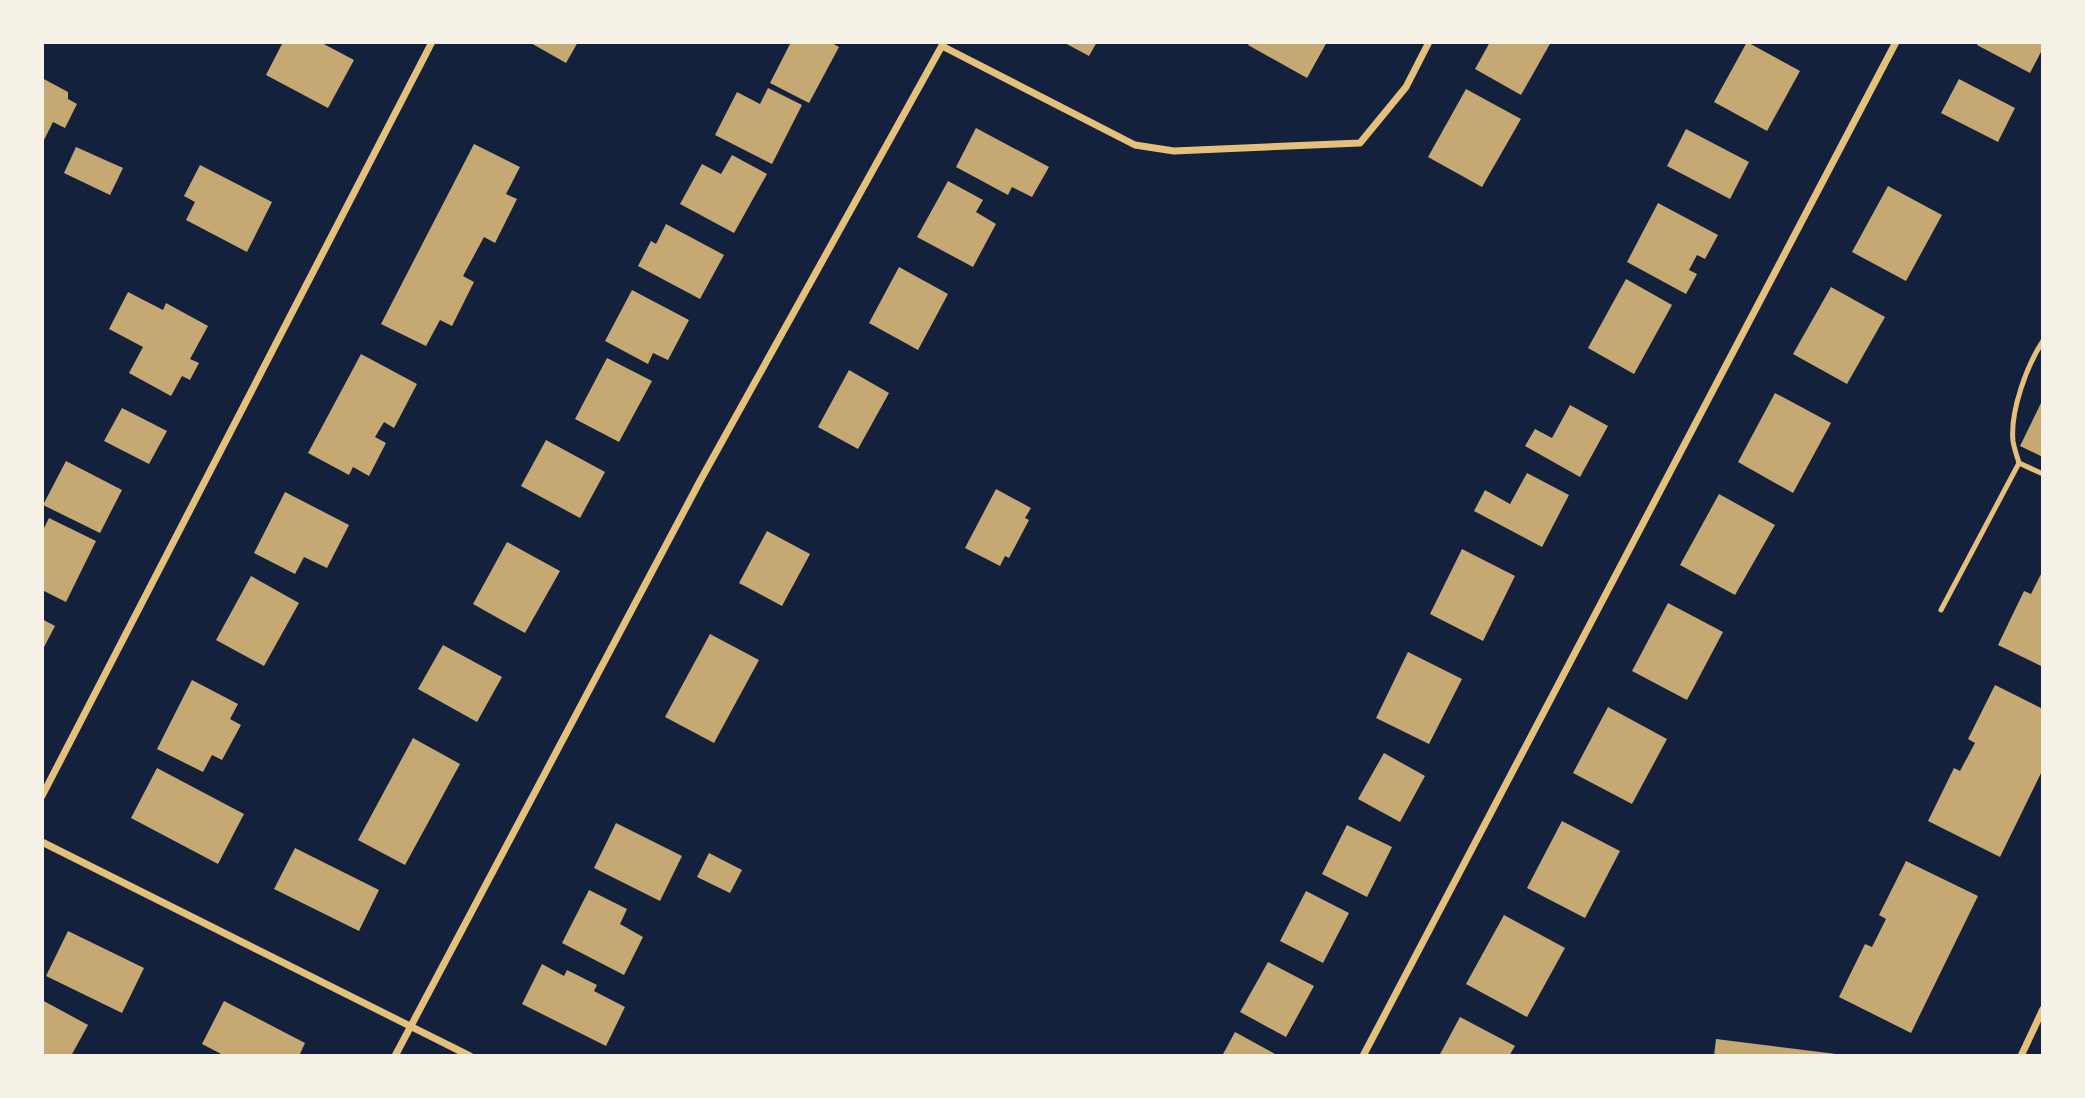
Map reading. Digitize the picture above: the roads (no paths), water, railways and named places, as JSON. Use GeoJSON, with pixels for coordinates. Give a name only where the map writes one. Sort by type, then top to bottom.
{"type":"FeatureCollection","features":[{"type":"Feature","properties":{"kind":"street"},"geometry":{"type":"LineString","coordinates":[[42,796],[432,42]]}},
{"type":"Feature","properties":{"kind":"street"},"geometry":{"type":"LineString","coordinates":[[396,1056],[699,481],[943,44],[1135,145],[1174,151],[1360,143],[1406,87],[1429,42]]}},
{"type":"Feature","properties":{"kind":"street"},"geometry":{"type":"LineString","coordinates":[[1363,1056],[1896,42]]}},
{"type":"Feature","properties":{"kind":"street"},"geometry":{"type":"LineString","coordinates":[[42,842],[470,1056]]}},
{"type":"Feature","properties":{"kind":"street"},"geometry":{"type":"LineString","coordinates":[[2021,1056],[2043,1009]]}},
{"type":"Feature","properties":{"kind":"lane"},"geometry":{"type":"LineString","coordinates":[[1941,610],[2019,463],[2013,442],[2014,412],[2036,352],[2043,341]]}},
{"type":"Feature","properties":{"kind":"lane"},"geometry":{"type":"LineString","coordinates":[[2019,463],[2043,474]]}}]}
